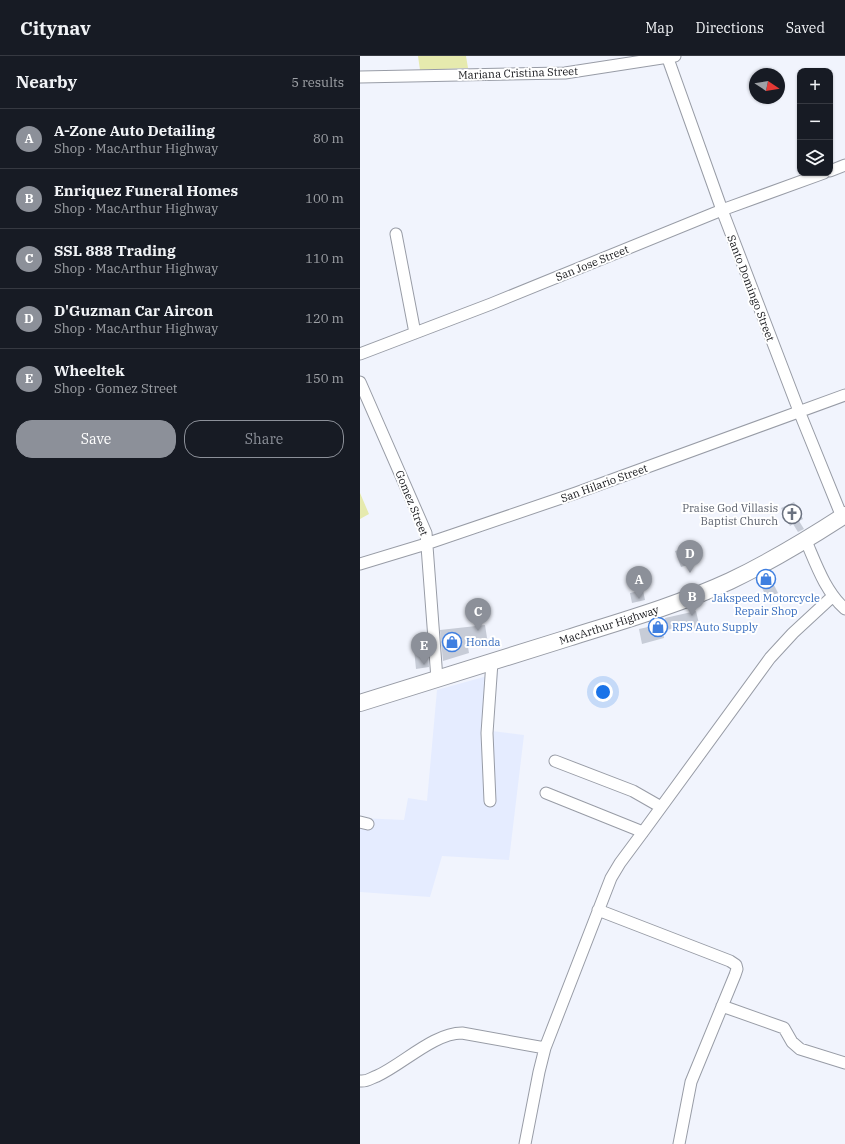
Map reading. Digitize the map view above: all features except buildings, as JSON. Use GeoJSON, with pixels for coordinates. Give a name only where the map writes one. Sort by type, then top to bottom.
{"type":"FeatureCollection","features":[{"type":"Feature","properties":{"kind":"highway","name":"MacArthur Highway"},"geometry":{"type":"LineString","coordinates":[[360,703],[631,618],[688,598],[759,567],[806,541],[844,516]]}},
{"type":"Feature","properties":{"kind":"street","name":"Mariana Cristina Street"},"geometry":{"type":"LineString","coordinates":[[360,77],[565,73],[669,57]]}},
{"type":"Feature","properties":{"kind":"street","name":"Santo Domingo Street"},"geometry":{"type":"LineString","coordinates":[[669,57],[722,210],[799,411],[844,516]]}},
{"type":"Feature","properties":{"kind":"street"},"geometry":{"type":"LineString","coordinates":[[833,170],[845,165]]}},
{"type":"Feature","properties":{"kind":"street","name":"San Jose Street"},"geometry":{"type":"LineString","coordinates":[[360,354],[491,304],[722,210],[816,176]]}},
{"type":"Feature","properties":{"kind":"street"},"geometry":{"type":"LineString","coordinates":[[396,234],[415,333]]}},
{"type":"Feature","properties":{"kind":"street","name":"Gomez Street"},"geometry":{"type":"LineString","coordinates":[[360,382],[426,533],[437,679]]}},
{"type":"Feature","properties":{"kind":"street","name":"San Hilario Street"},"geometry":{"type":"LineString","coordinates":[[360,564],[426,544],[433,540],[583,491],[845,395]]}},
{"type":"Feature","properties":{"kind":"street"},"geometry":{"type":"LineString","coordinates":[[806,541],[823,579],[833,596],[845,608]]}},
{"type":"Feature","properties":{"kind":"street"},"geometry":{"type":"LineString","coordinates":[[525,1144],[545,1048],[611,878],[642,832],[770,658],[793,633],[833,596]]}},
{"type":"Feature","properties":{"kind":"street"},"geometry":{"type":"LineString","coordinates":[[490,801],[487,733],[492,662]]}},
{"type":"Feature","properties":{"kind":"street"},"geometry":{"type":"LineString","coordinates":[[555,761],[633,791],[661,807]]}},
{"type":"Feature","properties":{"kind":"street"},"geometry":{"type":"LineString","coordinates":[[546,793],[642,832]]}},
{"type":"Feature","properties":{"kind":"street"},"geometry":{"type":"LineString","coordinates":[[598,910],[734,963],[737,969],[690,1082],[679,1144]]}},
{"type":"Feature","properties":{"kind":"street"},"geometry":{"type":"LineString","coordinates":[[722,1006],[784,1028],[792,1042],[800,1049],[845,1063]]}},
{"type":"Feature","properties":{"kind":"street"},"geometry":{"type":"LineString","coordinates":[[360,1081],[367,1081],[390,1070],[426,1046],[453,1033],[462,1033],[545,1048]]}},
{"type":"Feature","properties":{"kind":"shaded area"},"geometry":{"type":"Polygon","coordinates":[[[498,673],[492,731],[524,735],[509,860],[442,856],[430,897],[360,892],[360,818],[404,820],[408,798],[427,801],[437,690],[498,673]]]}},
{"type":"Feature","properties":{"kind":"green space"},"geometry":{"type":"Polygon","coordinates":[[[418,56],[466,56],[468,68],[420,70],[418,56]]]}},
{"type":"Feature","properties":{"kind":"green space"},"geometry":{"type":"Polygon","coordinates":[[[360,493],[369,514],[360,519],[360,493]]]}},
{"type":"Feature","properties":{"kind":"place","name":"Praise God Villasis Baptist Church"},"geometry":{"type":"Point","coordinates":[792,514]}},
{"type":"Feature","properties":{"kind":"place","name":"D'Guzman Car Aircon"},"geometry":{"type":"Point","coordinates":[690,573]}},
{"type":"Feature","properties":{"kind":"place","name":"Jakspeed Motorcycle Repair Shop"},"geometry":{"type":"Point","coordinates":[766,579]}},
{"type":"Feature","properties":{"kind":"place","name":"A-Zone Auto Detailing"},"geometry":{"type":"Point","coordinates":[639,599]}},
{"type":"Feature","properties":{"kind":"place","name":"Enriquez Funeral Homes"},"geometry":{"type":"Point","coordinates":[692,616]}},
{"type":"Feature","properties":{"kind":"place","name":"RPS Auto Supply"},"geometry":{"type":"Point","coordinates":[658,627]}},
{"type":"Feature","properties":{"kind":"place","name":"SSL 888 Trading"},"geometry":{"type":"Point","coordinates":[478,631]}},
{"type":"Feature","properties":{"kind":"place","name":"Honda"},"geometry":{"type":"Point","coordinates":[452,642]}},
{"type":"Feature","properties":{"kind":"place","name":"Wheeltek"},"geometry":{"type":"Point","coordinates":[424,665]}}]}
